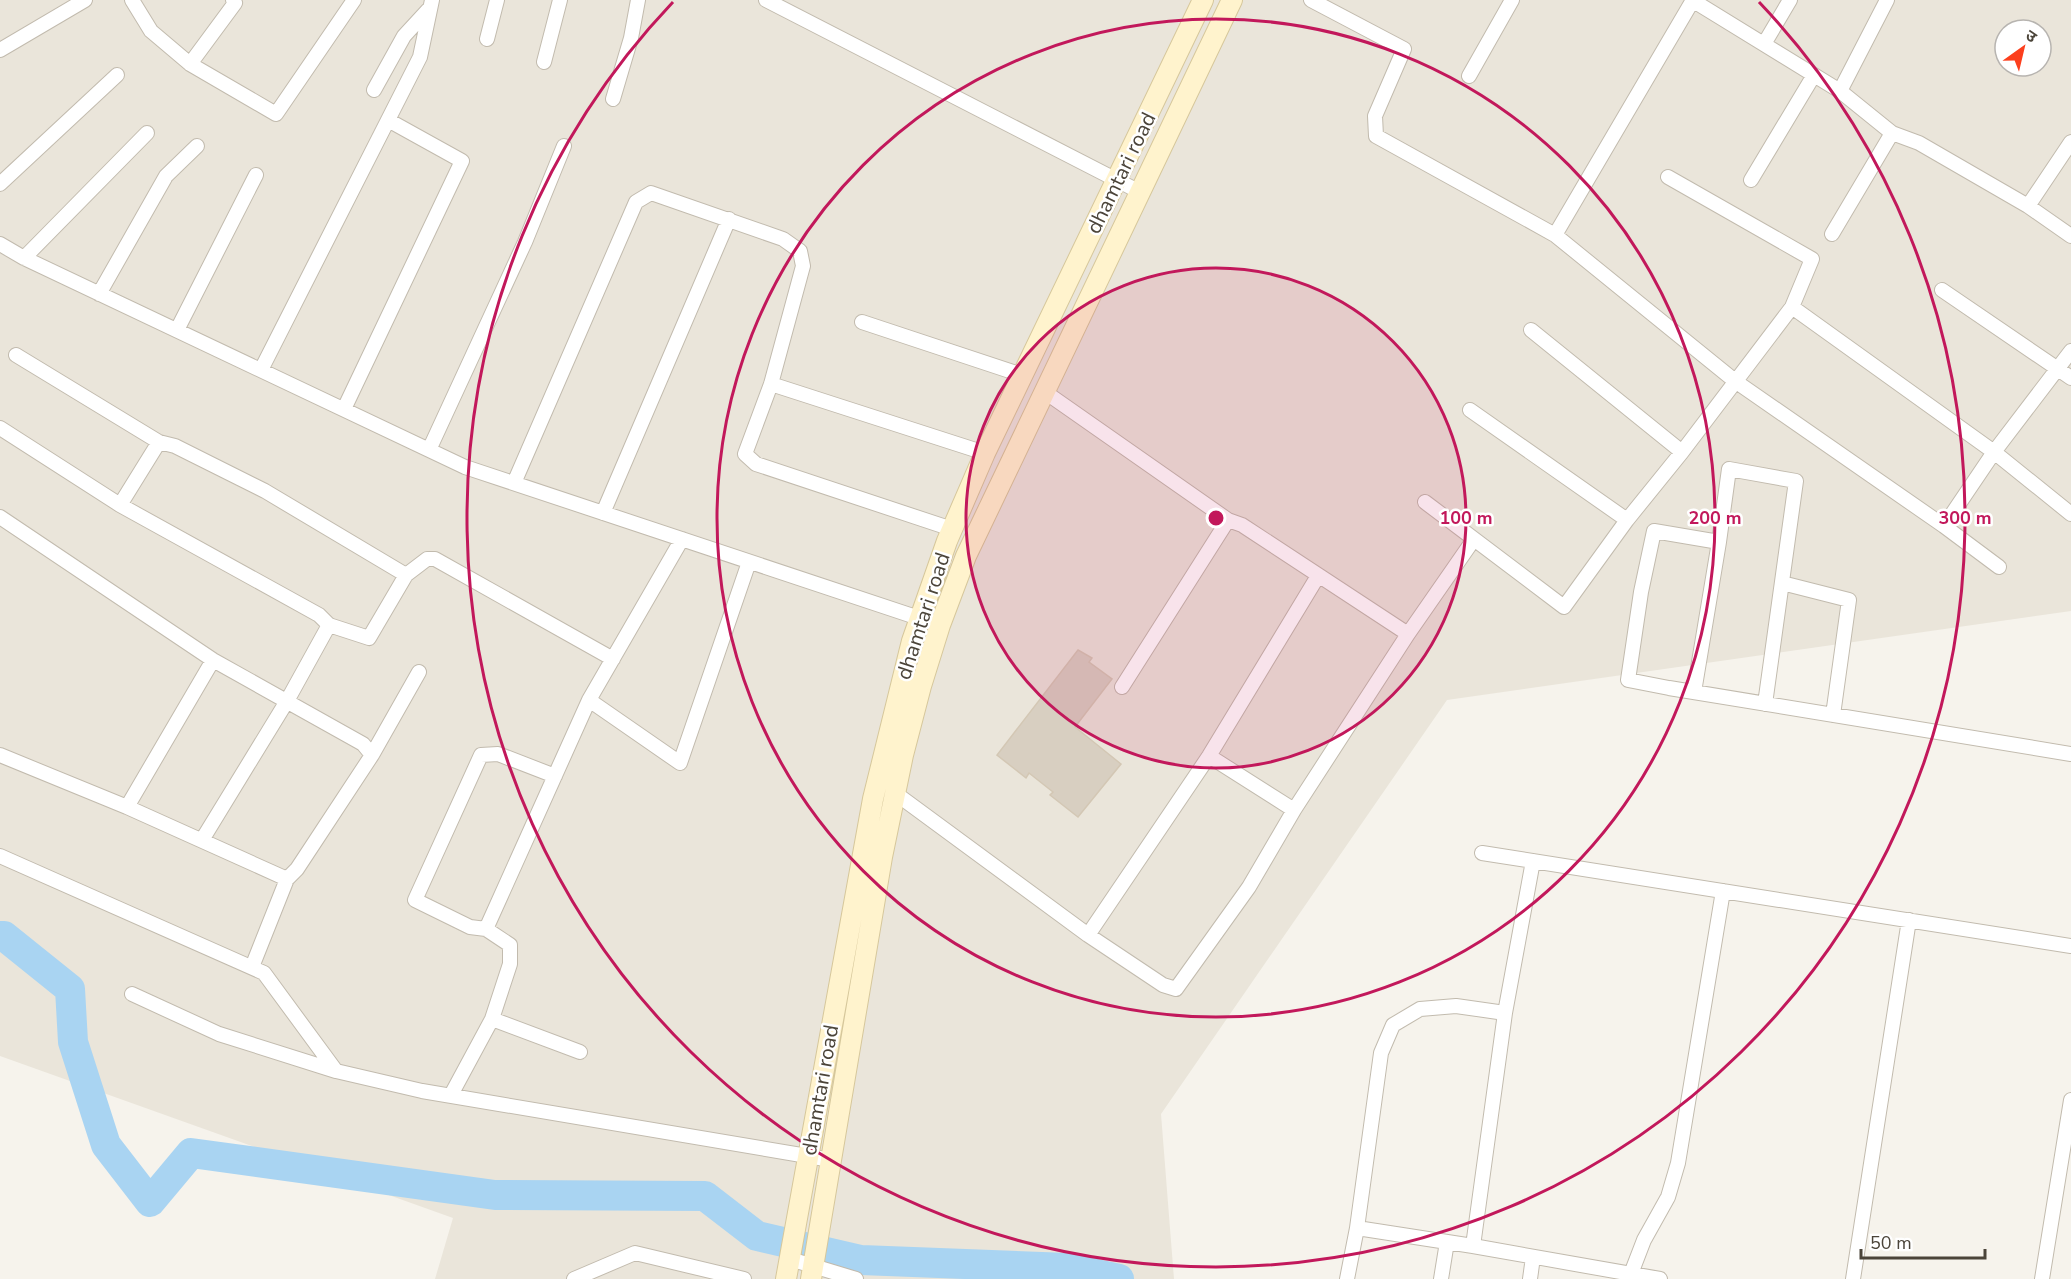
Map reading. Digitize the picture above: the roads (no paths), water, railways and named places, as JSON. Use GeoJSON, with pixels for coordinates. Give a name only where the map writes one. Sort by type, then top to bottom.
{"type":"FeatureCollection","features":[{"type":"Feature","properties":{"kind":"main road","name":"dhamtari road"},"geometry":{"type":"LineString","coordinates":[[786,1279],[873,799],[912,641],[952,529],[986,453],[1203,0]]}},
{"type":"Feature","properties":{"kind":"main road"},"geometry":{"type":"LineString","coordinates":[[812,1270],[882,857],[921,686],[940,625],[966,556],[1232,0]]}},
{"type":"Feature","properties":{"kind":"street"},"geometry":{"type":"LineString","coordinates":[[0,50],[85,0]]}},
{"type":"Feature","properties":{"kind":"street"},"geometry":{"type":"LineString","coordinates":[[132,0],[151,31],[190,64],[276,114],[354,0]]}},
{"type":"Feature","properties":{"kind":"street"},"geometry":{"type":"LineString","coordinates":[[487,39],[497,0]]}},
{"type":"Feature","properties":{"kind":"street"},"geometry":{"type":"LineString","coordinates":[[544,62],[560,0]]}},
{"type":"Feature","properties":{"kind":"street"},"geometry":{"type":"LineString","coordinates":[[613,99],[631,38],[638,0]]}},
{"type":"Feature","properties":{"kind":"street"},"geometry":{"type":"LineString","coordinates":[[766,0],[1140,192]]}},
{"type":"Feature","properties":{"kind":"street"},"geometry":{"type":"LineString","coordinates":[[1311,0],[1404,48],[1375,116],[1376,136],[1554,236],[1735,381],[1944,526],[1999,567]]}},
{"type":"Feature","properties":{"kind":"street"},"geometry":{"type":"LineString","coordinates":[[1469,76],[1512,0]]}},
{"type":"Feature","properties":{"kind":"street"},"geometry":{"type":"LineString","coordinates":[[1554,236],[1692,0],[1840,91],[1892,133],[1919,142],[2028,206],[2071,237]]}},
{"type":"Feature","properties":{"kind":"street"},"geometry":{"type":"LineString","coordinates":[[1764,44],[1790,0]]}},
{"type":"Feature","properties":{"kind":"street"},"geometry":{"type":"LineString","coordinates":[[1840,91],[1887,0]]}},
{"type":"Feature","properties":{"kind":"street"},"geometry":{"type":"LineString","coordinates":[[190,64],[235,1]]}},
{"type":"Feature","properties":{"kind":"street"},"geometry":{"type":"LineString","coordinates":[[374,90],[404,36],[430,5]]}},
{"type":"Feature","properties":{"kind":"street"},"geometry":{"type":"LineString","coordinates":[[261,370],[420,57],[430,5]]}},
{"type":"Feature","properties":{"kind":"street"},"geometry":{"type":"LineString","coordinates":[[0,184],[117,75]]}},
{"type":"Feature","properties":{"kind":"street"},"geometry":{"type":"LineString","coordinates":[[1751,180],[1814,75]]}},
{"type":"Feature","properties":{"kind":"street"},"geometry":{"type":"LineString","coordinates":[[344,409],[462,161],[388,120]]}},
{"type":"Feature","properties":{"kind":"street"},"geometry":{"type":"LineString","coordinates":[[1832,234],[1892,133]]}},
{"type":"Feature","properties":{"kind":"street"},"geometry":{"type":"LineString","coordinates":[[24,258],[147,134]]}},
{"type":"Feature","properties":{"kind":"street"},"geometry":{"type":"LineString","coordinates":[[2028,206],[2071,142]]}},
{"type":"Feature","properties":{"kind":"street"},"geometry":{"type":"LineString","coordinates":[[99,294],[166,176],[197,146]]}},
{"type":"Feature","properties":{"kind":"street"},"geometry":{"type":"LineString","coordinates":[[429,450],[525,242],[564,146]]}},
{"type":"Feature","properties":{"kind":"street"},"geometry":{"type":"LineString","coordinates":[[177,330],[256,175]]}},
{"type":"Feature","properties":{"kind":"street"},"geometry":{"type":"LineString","coordinates":[[1425,502],[1564,607],[1627,520],[1682,452],[1792,307],[1812,259],[1668,177]]}},
{"type":"Feature","properties":{"kind":"street"},"geometry":{"type":"LineString","coordinates":[[514,483],[636,202],[651,193],[783,239],[800,251],[803,266],[771,384],[745,454],[756,464],[952,529]]}},
{"type":"Feature","properties":{"kind":"street"},"geometry":{"type":"LineString","coordinates":[[603,513],[729,219]]}},
{"type":"Feature","properties":{"kind":"street"},"geometry":{"type":"LineString","coordinates":[[0,244],[99,294],[465,467],[940,625]]}},
{"type":"Feature","properties":{"kind":"street"},"geometry":{"type":"LineString","coordinates":[[1942,290],[2071,378]]}},
{"type":"Feature","properties":{"kind":"street"},"geometry":{"type":"LineString","coordinates":[[1792,307],[1994,452],[2071,514]]}},
{"type":"Feature","properties":{"kind":"street"},"geometry":{"type":"LineString","coordinates":[[862,322],[1016,373],[1022,377]]}},
{"type":"Feature","properties":{"kind":"street"},"geometry":{"type":"LineString","coordinates":[[1531,330],[1682,452]]}},
{"type":"Feature","properties":{"kind":"street"},"geometry":{"type":"LineString","coordinates":[[1944,526],[1994,452],[2071,351]]}},
{"type":"Feature","properties":{"kind":"street"},"geometry":{"type":"LineString","coordinates":[[16,355],[159,442],[175,446],[265,491],[406,575]]}},
{"type":"Feature","properties":{"kind":"street"},"geometry":{"type":"LineString","coordinates":[[771,384],[986,453]]}},
{"type":"Feature","properties":{"kind":"street"},"geometry":{"type":"LineString","coordinates":[[1045,392],[1228,520],[1242,525],[1408,634]]}},
{"type":"Feature","properties":{"kind":"street"},"geometry":{"type":"LineString","coordinates":[[1470,411],[1627,520]]}},
{"type":"Feature","properties":{"kind":"street"},"geometry":{"type":"LineString","coordinates":[[0,428],[120,505],[319,615],[329,625],[369,638],[406,575],[427,559],[435,560],[613,659]]}},
{"type":"Feature","properties":{"kind":"street"},"geometry":{"type":"LineString","coordinates":[[120,505],[159,442]]}},
{"type":"Feature","properties":{"kind":"street"},"geometry":{"type":"LineString","coordinates":[[1694,692],[1729,469],[1796,481],[1765,704]]}},
{"type":"Feature","properties":{"kind":"street"},"geometry":{"type":"LineString","coordinates":[[0,517],[213,660],[363,744],[372,755]]}},
{"type":"Feature","properties":{"kind":"street"},"geometry":{"type":"LineString","coordinates":[[1122,687],[1228,520]]}},
{"type":"Feature","properties":{"kind":"street"},"geometry":{"type":"LineString","coordinates":[[1719,542],[1653,531],[1628,680],[2071,754]]}},
{"type":"Feature","properties":{"kind":"street"},"geometry":{"type":"LineString","coordinates":[[486,929],[590,700],[682,539]]}},
{"type":"Feature","properties":{"kind":"street"},"geometry":{"type":"LineString","coordinates":[[895,793],[1088,935],[1163,985],[1176,989],[1250,887],[1294,810],[1408,634],[1474,539]]}},
{"type":"Feature","properties":{"kind":"street"},"geometry":{"type":"LineString","coordinates":[[590,700],[680,763],[749,562]]}},
{"type":"Feature","properties":{"kind":"street"},"geometry":{"type":"LineString","coordinates":[[1088,935],[1209,756],[1318,576]]}},
{"type":"Feature","properties":{"kind":"street"},"geometry":{"type":"LineString","coordinates":[[1782,583],[1850,600],[1833,715]]}},
{"type":"Feature","properties":{"kind":"street"},"geometry":{"type":"LineString","coordinates":[[202,840],[287,701],[329,625]]}},
{"type":"Feature","properties":{"kind":"street"},"geometry":{"type":"LineString","coordinates":[[127,807],[213,660]]}},
{"type":"Feature","properties":{"kind":"street"},"geometry":{"type":"LineString","coordinates":[[252,968],[287,879],[297,869],[372,755],[419,672]]}},
{"type":"Feature","properties":{"kind":"street"},"geometry":{"type":"LineString","coordinates":[[451,1095],[492,1019],[510,964],[510,945],[486,929],[471,927],[415,900],[481,755],[498,754],[555,776]]}},
{"type":"Feature","properties":{"kind":"street"},"geometry":{"type":"LineString","coordinates":[[0,755],[127,807],[287,879]]}},
{"type":"Feature","properties":{"kind":"street"},"geometry":{"type":"LineString","coordinates":[[1209,756],[1294,810]]}},
{"type":"Feature","properties":{"kind":"street"},"geometry":{"type":"LineString","coordinates":[[1482,853],[2071,946]]}},
{"type":"Feature","properties":{"kind":"street"},"geometry":{"type":"LineString","coordinates":[[0,856],[264,973],[336,1071]]}},
{"type":"Feature","properties":{"kind":"street"},"geometry":{"type":"LineString","coordinates":[[1473,1246],[1505,1013],[1533,861]]}},
{"type":"Feature","properties":{"kind":"street"},"geometry":{"type":"LineString","coordinates":[[1629,1276],[1644,1240],[1668,1197],[1678,1163],[1723,891]]}},
{"type":"Feature","properties":{"kind":"street"},"geometry":{"type":"LineString","coordinates":[[1852,1279],[1909,920]]}},
{"type":"Feature","properties":{"kind":"street"},"geometry":{"type":"LineString","coordinates":[[132,994],[219,1034],[336,1071],[451,1095],[831,1160]]}},
{"type":"Feature","properties":{"kind":"street"},"geometry":{"type":"LineString","coordinates":[[1347,1279],[1357,1228],[1382,1053],[1393,1025],[1420,1009],[1456,1006],[1505,1013]]}},
{"type":"Feature","properties":{"kind":"street"},"geometry":{"type":"LineString","coordinates":[[492,1019],[580,1052]]}},
{"type":"Feature","properties":{"kind":"street"},"geometry":{"type":"LineString","coordinates":[[2042,1279],[2071,1100]]}},
{"type":"Feature","properties":{"kind":"street"},"geometry":{"type":"LineString","coordinates":[[1357,1228],[1473,1246],[1629,1276],[1660,1279]]}},
{"type":"Feature","properties":{"kind":"street"},"geometry":{"type":"LineString","coordinates":[[1441,1279],[1447,1242]]}},
{"type":"Feature","properties":{"kind":"street"},"geometry":{"type":"LineString","coordinates":[[575,1279],[635,1253],[744,1279]]}},
{"type":"Feature","properties":{"kind":"street"},"geometry":{"type":"LineString","coordinates":[[1530,1279],[1533,1257]]}},
{"type":"Feature","properties":{"kind":"street"},"geometry":{"type":"LineString","coordinates":[[790,1258],[812,1270],[856,1279]]}},
{"type":"Feature","properties":{"kind":"waterway"},"geometry":{"type":"LineString","coordinates":[[0,936],[4,936],[70,989],[73,1042],[106,1145],[150,1202],[191,1153],[495,1195],[705,1196],[757,1236],[861,1260],[1068,1268],[1119,1279]]}}]}
